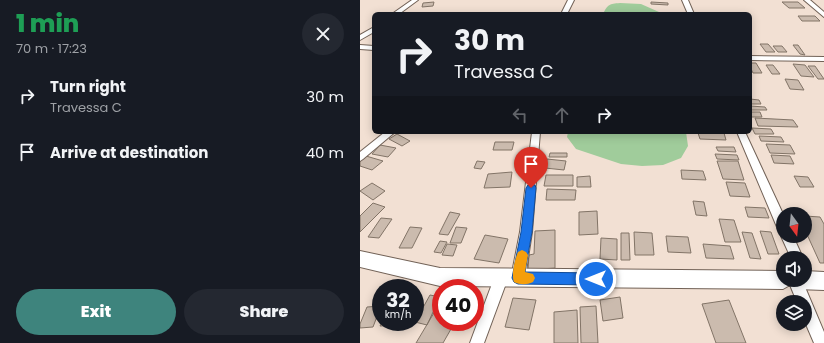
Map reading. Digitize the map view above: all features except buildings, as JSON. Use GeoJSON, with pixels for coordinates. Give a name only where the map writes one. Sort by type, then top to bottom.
{"type":"FeatureCollection","features":[{"type":"Feature","properties":{"kind":"street"},"geometry":{"type":"LineString","coordinates":[[398,12],[415,0]]}},
{"type":"Feature","properties":{"kind":"street"},"geometry":{"type":"LineString","coordinates":[[565,12],[571,0]]}},
{"type":"Feature","properties":{"kind":"street"},"geometry":{"type":"LineString","coordinates":[[686,0],[690,12]]}},
{"type":"Feature","properties":{"kind":"street"},"geometry":{"type":"LineString","coordinates":[[807,0],[824,15]]}},
{"type":"Feature","properties":{"kind":"street"},"geometry":{"type":"LineString","coordinates":[[360,38],[372,30]]}},
{"type":"Feature","properties":{"kind":"street"},"geometry":{"type":"LineString","coordinates":[[360,47],[372,48]]}},
{"type":"Feature","properties":{"kind":"street"},"geometry":{"type":"LineString","coordinates":[[752,58],[824,59]]}},
{"type":"Feature","properties":{"kind":"street"},"geometry":{"type":"LineString","coordinates":[[360,157],[389,134]]}},
{"type":"Feature","properties":{"kind":"street"},"geometry":{"type":"LineString","coordinates":[[477,343],[510,278],[526,232],[536,134]]}},
{"type":"Feature","properties":{"kind":"street"},"geometry":{"type":"LineString","coordinates":[[742,134],[776,211]]}},
{"type":"Feature","properties":{"kind":"street"},"geometry":{"type":"LineString","coordinates":[[360,259],[440,277],[776,280]]}},
{"type":"Feature","properties":{"kind":"street"},"geometry":{"type":"LineString","coordinates":[[812,322],[821,343]]}},
{"type":"Feature","properties":{"kind":"green space"},"geometry":{"type":"Polygon","coordinates":[[[641,4],[659,12],[604,12],[609,5],[641,4]]]}},
{"type":"Feature","properties":{"kind":"green space"},"geometry":{"type":"Polygon","coordinates":[[[568,134],[686,134],[688,146],[681,158],[663,165],[642,166],[621,164],[576,149],[567,137],[568,134]]]}},
{"type":"Feature","properties":{"kind":"slow traffic"},"geometry":{"type":"LineString","coordinates":[[522,255],[518,278],[529,278]]}},
{"type":"Feature","properties":{"kind":"route"},"geometry":{"type":"LineString","coordinates":[[531,188],[526,232],[518,278],[596,279]]}}]}
